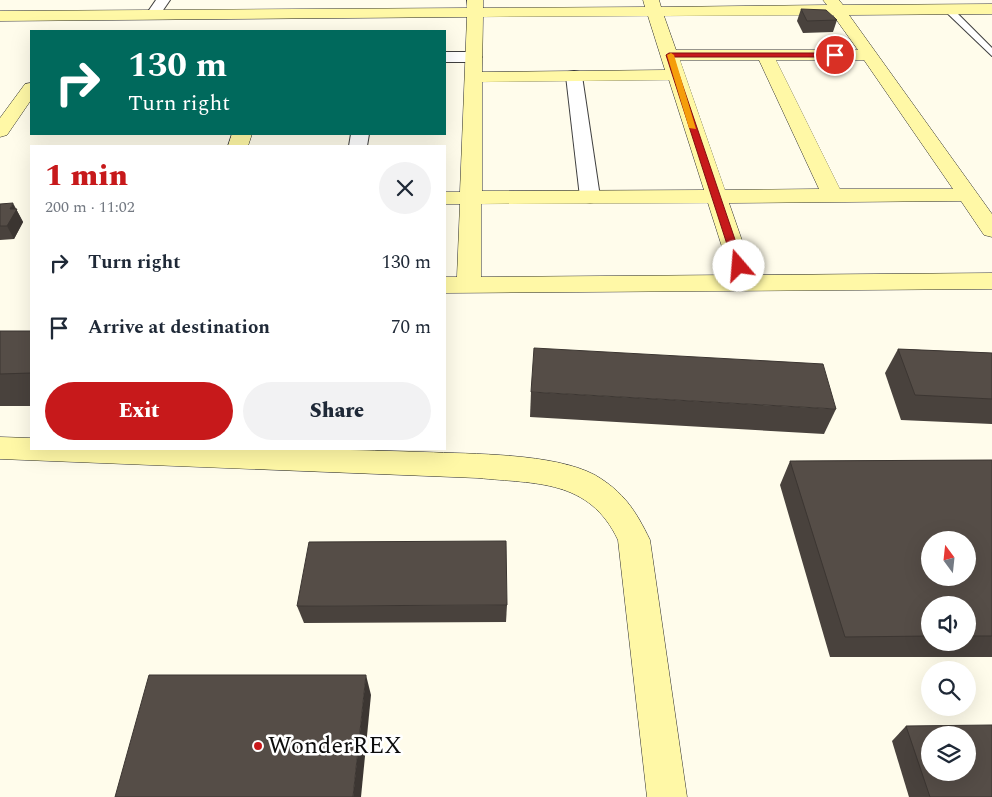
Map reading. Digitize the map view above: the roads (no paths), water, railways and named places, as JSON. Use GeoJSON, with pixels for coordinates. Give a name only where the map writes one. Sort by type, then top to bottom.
{"type":"FeatureCollection","features":[{"type":"Feature","properties":{"kind":"street"},"geometry":{"type":"LineString","coordinates":[[835,5],[992,230]]}},
{"type":"Feature","properties":{"kind":"street"},"geometry":{"type":"LineString","coordinates":[[0,16],[83,15],[159,7],[293,6],[944,5],[992,9]]}},
{"type":"Feature","properties":{"kind":"street"},"geometry":{"type":"LineString","coordinates":[[283,30],[293,6]]}},
{"type":"Feature","properties":{"kind":"street"},"geometry":{"type":"LineString","coordinates":[[469,285],[474,6]]}},
{"type":"Feature","properties":{"kind":"street"},"geometry":{"type":"LineString","coordinates":[[653,6],[745,283]]}},
{"type":"Feature","properties":{"kind":"street"},"geometry":{"type":"LineString","coordinates":[[73,30],[83,15]]}},
{"type":"Feature","properties":{"kind":"street"},"geometry":{"type":"LineString","coordinates":[[669,55],[870,55]]}},
{"type":"Feature","properties":{"kind":"street"},"geometry":{"type":"LineString","coordinates":[[765,55],[834,196]]}},
{"type":"Feature","properties":{"kind":"street"},"geometry":{"type":"LineString","coordinates":[[446,57],[473,67],[574,76],[676,75]]}},
{"type":"Feature","properties":{"kind":"street"},"geometry":{"type":"LineString","coordinates":[[574,76],[590,197]]}},
{"type":"Feature","properties":{"kind":"street"},"geometry":{"type":"LineString","coordinates":[[0,131],[30,89]]}},
{"type":"Feature","properties":{"kind":"street"},"geometry":{"type":"LineString","coordinates":[[446,198],[967,195]]}},
{"type":"Feature","properties":{"kind":"street"},"geometry":{"type":"LineString","coordinates":[[446,285],[992,281]]}},
{"type":"Feature","properties":{"kind":"street"},"geometry":{"type":"LineString","coordinates":[[0,448],[30,448]]}},
{"type":"Feature","properties":{"kind":"street"},"geometry":{"type":"LineString","coordinates":[[125,450],[478,466],[558,474],[584,484],[621,514],[634,540],[667,797]]}},
{"type":"Feature","properties":{"kind":"lane"},"geometry":{"type":"LineString","coordinates":[[944,5],[992,53]]}},
{"type":"Feature","properties":{"kind":"place","name":"WonderREX"},"geometry":{"type":"Point","coordinates":[258,746]}}]}
